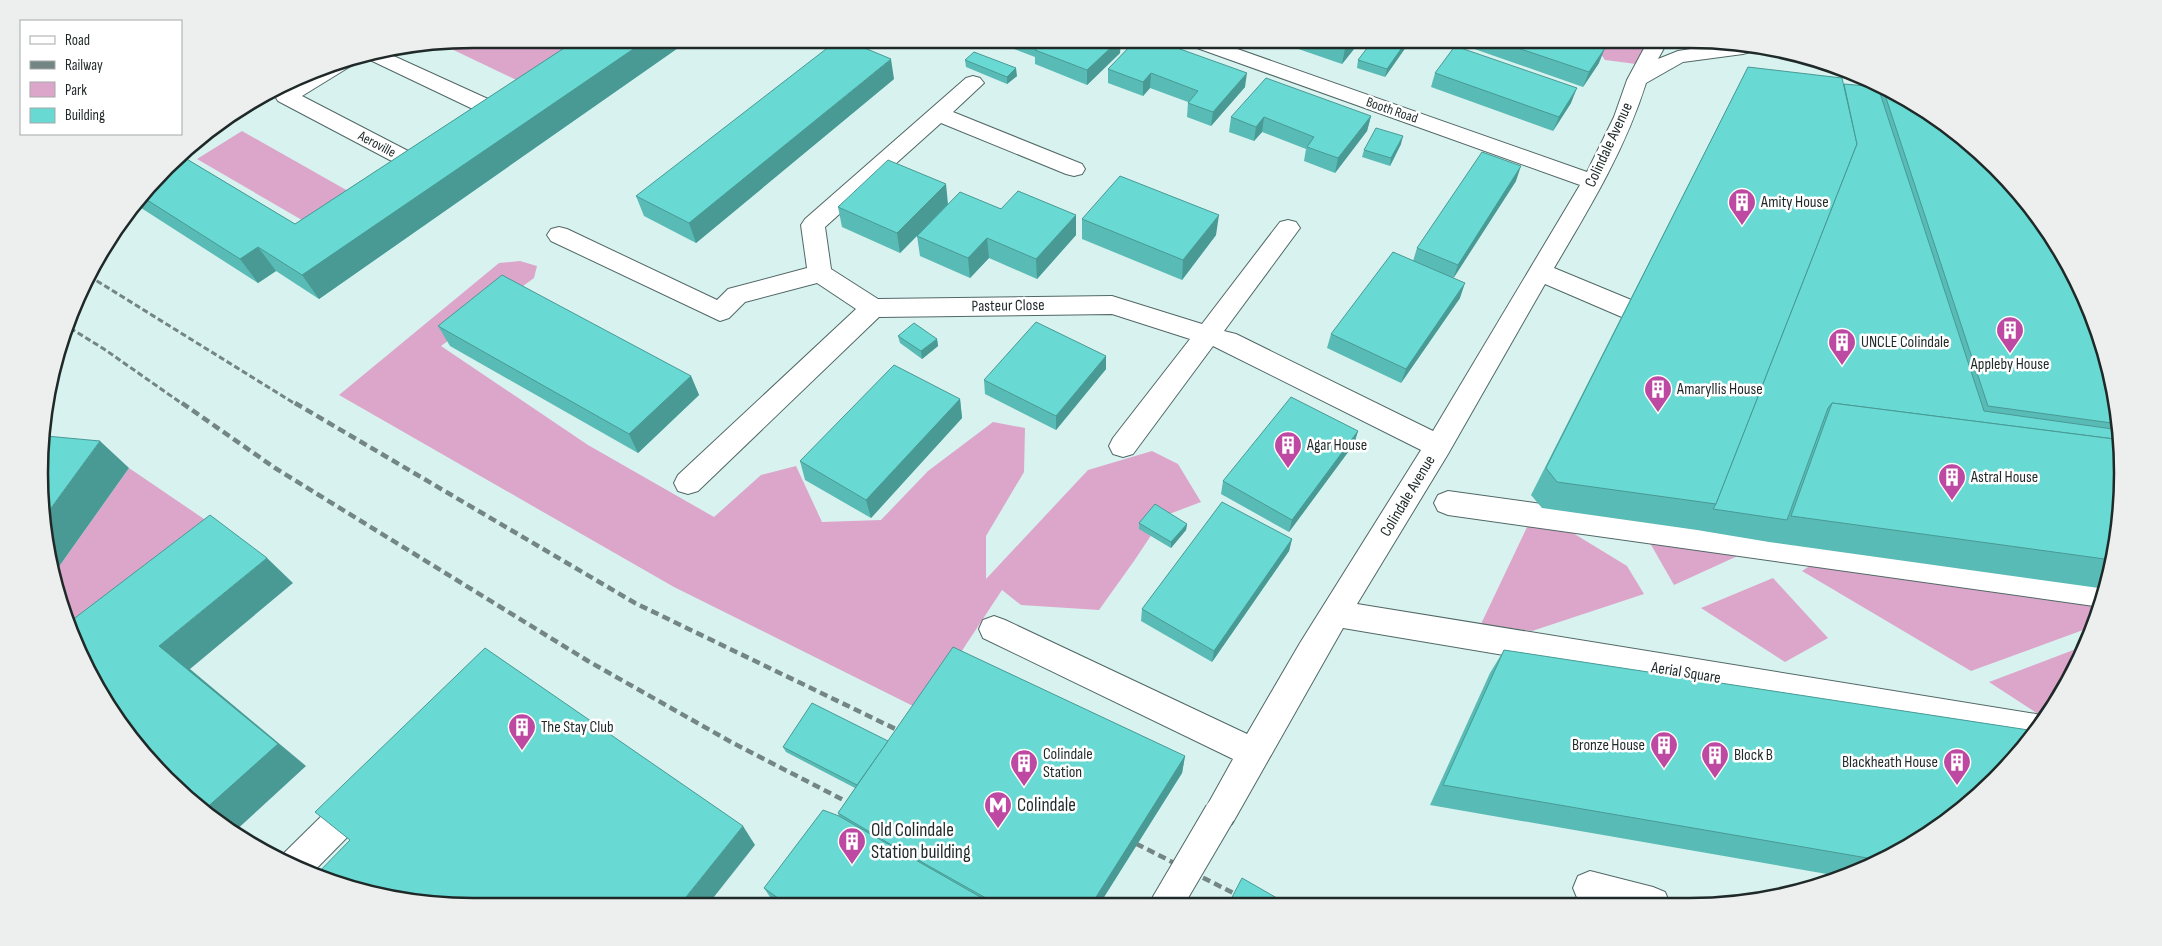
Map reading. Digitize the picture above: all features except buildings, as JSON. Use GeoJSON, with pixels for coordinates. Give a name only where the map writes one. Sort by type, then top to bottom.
{"type":"FeatureCollection","features":[{"type":"Feature","properties":{"kind":"street","name":"Booth Road"},"geometry":{"type":"LineString","coordinates":[[1233,48],[1593,182]]}},
{"type":"Feature","properties":{"kind":"street","name":"Colindale Avenue"},"geometry":{"type":"LineString","coordinates":[[1170,898],[1253,753],[1438,446],[1593,182],[1625,117],[1637,80],[1654,48]]}},
{"type":"Feature","properties":{"kind":"street"},"geometry":{"type":"LineString","coordinates":[[1637,80],[1678,57],[1732,50]]}},
{"type":"Feature","properties":{"kind":"street","name":"Aeroville"},"geometry":{"type":"LineString","coordinates":[[313,79],[286,96],[413,163],[490,109],[381,58]]}},
{"type":"Feature","properties":{"kind":"street"},"geometry":{"type":"LineString","coordinates":[[688,483],[873,308],[820,273],[813,225],[974,83]]}},
{"type":"Feature","properties":{"kind":"street"},"geometry":{"type":"LineString","coordinates":[[939,114],[1074,169]]}},
{"type":"Feature","properties":{"kind":"street"},"geometry":{"type":"LineString","coordinates":[[1123,446],[1288,228]]}},
{"type":"Feature","properties":{"kind":"street"},"geometry":{"type":"LineString","coordinates":[[559,235],[720,312],[737,295],[820,273]]}},
{"type":"Feature","properties":{"kind":"street"},"geometry":{"type":"LineString","coordinates":[[1540,272],[1685,334]]}},
{"type":"Feature","properties":{"kind":"street","name":"Pasteur Close"},"geometry":{"type":"LineString","coordinates":[[873,308],[1112,304],[1227,341],[1438,446]]}},
{"type":"Feature","properties":{"kind":"street"},"geometry":{"type":"LineString","coordinates":[[1448,503],[2096,595]]}},
{"type":"Feature","properties":{"kind":"street","name":"Aerial Square"},"geometry":{"type":"LineString","coordinates":[[1336,614],[2030,728]]}},
{"type":"Feature","properties":{"kind":"street"},"geometry":{"type":"LineString","coordinates":[[994,629],[1253,753]]}},
{"type":"Feature","properties":{"kind":"street"},"geometry":{"type":"LineString","coordinates":[[300,861],[384,778]]}},
{"type":"Feature","properties":{"kind":"street"},"geometry":{"type":"LineString","coordinates":[[1590,888],[1629,898]]}},
{"type":"Feature","properties":{"kind":"green space"},"geometry":{"type":"Polygon","coordinates":[[[449,48],[579,48],[590,53],[537,90],[449,48]]]}},
{"type":"Feature","properties":{"kind":"green space"},"geometry":{"type":"Polygon","coordinates":[[[1597,48],[1644,48],[1636,64],[1605,60],[1597,48]]]}},
{"type":"Feature","properties":{"kind":"green space"},"geometry":{"type":"Polygon","coordinates":[[[242,131],[371,204],[326,234],[197,159],[242,131]]]}},
{"type":"Feature","properties":{"kind":"green space"},"geometry":{"type":"Polygon","coordinates":[[[520,261],[537,266],[534,278],[441,346],[588,445],[714,517],[761,475],[796,466],[822,522],[881,520],[928,471],[993,422],[1025,428],[1024,472],[986,536],[986,579],[1088,470],[1152,451],[1178,464],[1201,502],[1164,516],[1099,610],[1021,605],[1002,590],[942,681],[919,709],[674,587],[339,395],[499,263],[520,261]]]}},
{"type":"Feature","properties":{"kind":"green space"},"geometry":{"type":"Polygon","coordinates":[[[129,468],[229,536],[86,649],[70,610],[59,567],[129,468]]]}},
{"type":"Feature","properties":{"kind":"green space"},"geometry":{"type":"Polygon","coordinates":[[[1528,525],[1568,530],[1627,566],[1644,594],[1532,631],[1481,624],[1528,525]]]}},
{"type":"Feature","properties":{"kind":"green space"},"geometry":{"type":"Polygon","coordinates":[[[1650,543],[1742,554],[1674,585],[1650,543]]]}},
{"type":"Feature","properties":{"kind":"green space"},"geometry":{"type":"Polygon","coordinates":[[[1811,565],[2093,606],[2085,629],[1971,671],[1802,571],[1811,565]]]}},
{"type":"Feature","properties":{"kind":"green space"},"geometry":{"type":"Polygon","coordinates":[[[1773,578],[1828,638],[1785,662],[1701,608],[1773,578]]]}},
{"type":"Feature","properties":{"kind":"green space"},"geometry":{"type":"Polygon","coordinates":[[[2076,649],[2039,715],[1989,682],[2076,649]]]}},
{"type":"Feature","properties":{"kind":"railway"},"geometry":{"type":"LineString","coordinates":[[94,279],[297,405]]}},
{"type":"Feature","properties":{"kind":"railway"},"geometry":{"type":"LineString","coordinates":[[72,330],[104,349],[184,405]]}},
{"type":"Feature","properties":{"kind":"railway"},"geometry":{"type":"LineString","coordinates":[[182,403],[275,468],[588,661],[731,742],[857,807]]}},
{"type":"Feature","properties":{"kind":"railway"},"geometry":{"type":"LineString","coordinates":[[295,403],[635,603],[908,735]]}},
{"type":"Feature","properties":{"kind":"railway"},"geometry":{"type":"LineString","coordinates":[[1125,838],[1243,898]]}},
{"type":"Feature","properties":{"kind":"place","name":"Amity House"},"geometry":{"type":"Point","coordinates":[1742,226]}},
{"type":"Feature","properties":{"kind":"place","name":"Appleby House"},"geometry":{"type":"Point","coordinates":[2010,354]}},
{"type":"Feature","properties":{"kind":"place","name":"UNCLE Colindale"},"geometry":{"type":"Point","coordinates":[1842,366]}},
{"type":"Feature","properties":{"kind":"place","name":"Amaryllis House"},"geometry":{"type":"Point","coordinates":[1658,413]}},
{"type":"Feature","properties":{"kind":"place","name":"Agar House"},"geometry":{"type":"Point","coordinates":[1288,469]}},
{"type":"Feature","properties":{"kind":"place","name":"Astral House"},"geometry":{"type":"Point","coordinates":[1952,501]}},
{"type":"Feature","properties":{"kind":"place","name":"The Stay Club"},"geometry":{"type":"Point","coordinates":[522,751]}},
{"type":"Feature","properties":{"kind":"place","name":"Bronze House"},"geometry":{"type":"Point","coordinates":[1664,769]}},
{"type":"Feature","properties":{"kind":"place","name":"Block B"},"geometry":{"type":"Point","coordinates":[1715,779]}},
{"type":"Feature","properties":{"kind":"place","name":"Blackheath House"},"geometry":{"type":"Point","coordinates":[1957,786]}},
{"type":"Feature","properties":{"kind":"place","name":"Colindale Station"},"geometry":{"type":"Point","coordinates":[1024,787]}},
{"type":"Feature","properties":{"kind":"place","name":"Colindale"},"geometry":{"type":"Point","coordinates":[998,829]}},
{"type":"Feature","properties":{"kind":"place","name":"Old Colindale Station building"},"geometry":{"type":"Point","coordinates":[852,865]}}]}
